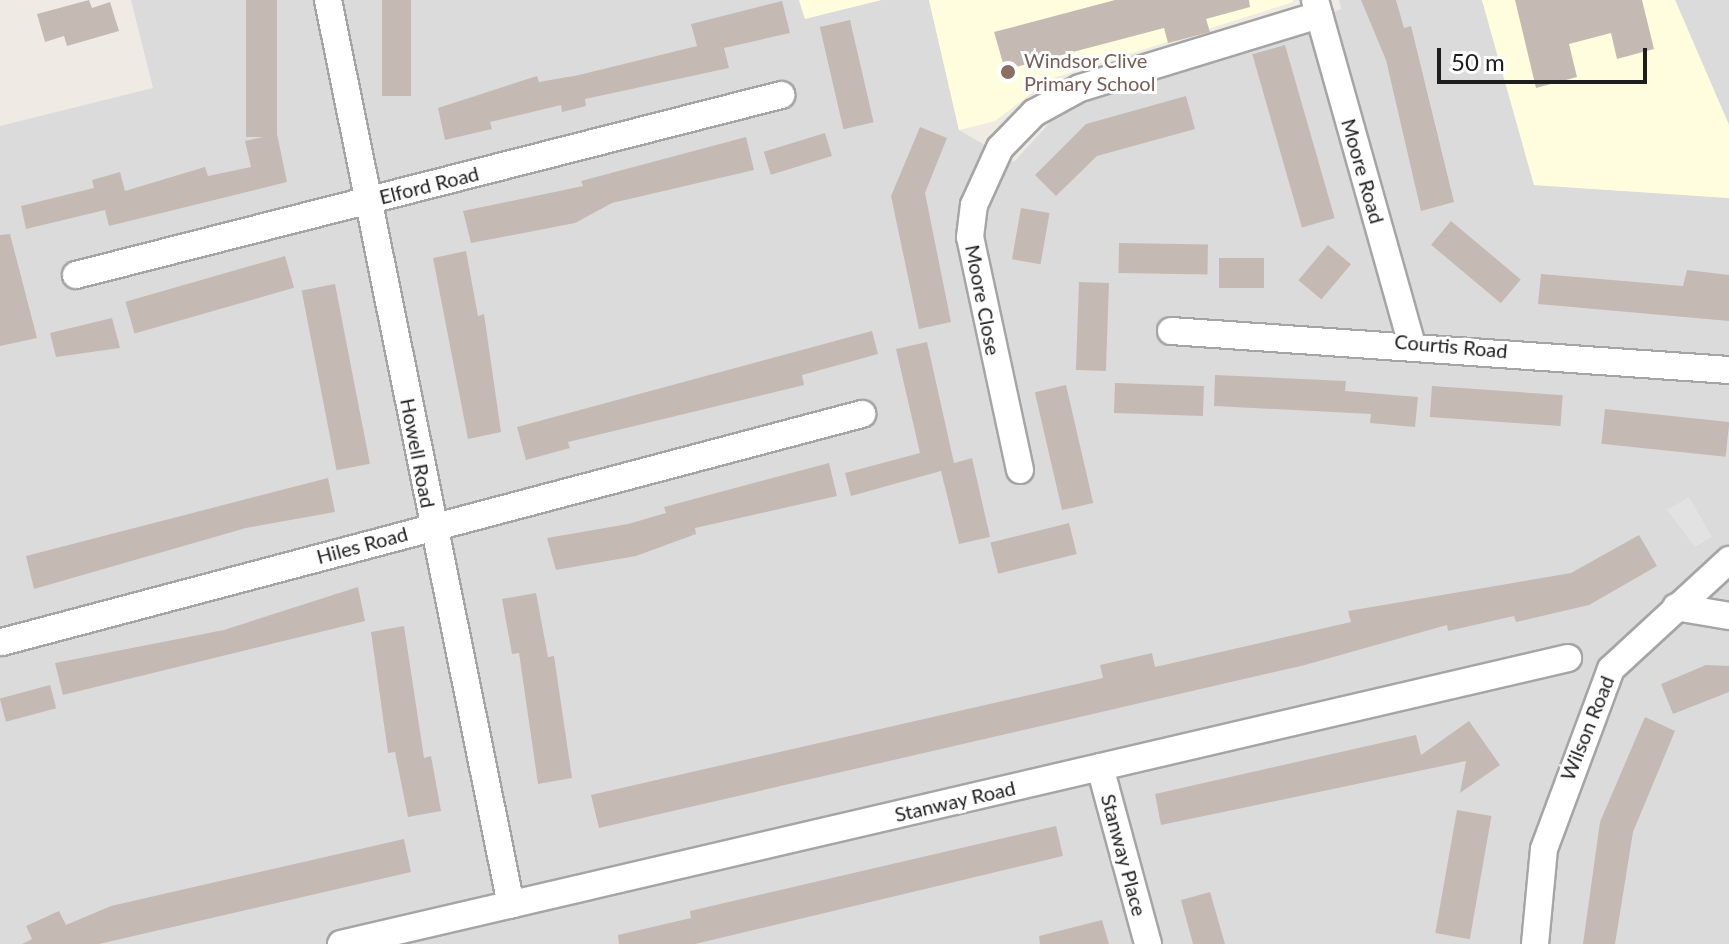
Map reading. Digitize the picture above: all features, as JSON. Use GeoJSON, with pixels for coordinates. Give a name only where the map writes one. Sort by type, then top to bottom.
{"type":"FeatureCollection","features":[{"type":"Feature","properties":{"kind":"street","name":"Howell Road"},"geometry":{"type":"LineString","coordinates":[[328,0],[511,905]]}},
{"type":"Feature","properties":{"kind":"street","name":"Moore Road"},"geometry":{"type":"LineString","coordinates":[[1317,8],[1411,342]]}},
{"type":"Feature","properties":{"kind":"street","name":"Moore Close"},"geometry":{"type":"LineString","coordinates":[[1020,470],[970,237],[974,205],[1000,148],[1034,113],[1080,88],[1317,8]]}},
{"type":"Feature","properties":{"kind":"street","name":"Elford Road"},"geometry":{"type":"LineString","coordinates":[[76,275],[781,95]]}},
{"type":"Feature","properties":{"kind":"street","name":"Courtis Road"},"geometry":{"type":"LineString","coordinates":[[1171,331],[1411,342],[1729,370]]}},
{"type":"Feature","properties":{"kind":"street","name":"Hiles Road"},"geometry":{"type":"LineString","coordinates":[[2,642],[862,414]]}},
{"type":"Feature","properties":{"kind":"street","name":"Wilson Road"},"geometry":{"type":"LineString","coordinates":[[1535,944],[1544,849],[1587,723],[1611,669],[1729,560]]}},
{"type":"Feature","properties":{"kind":"street"},"geometry":{"type":"LineString","coordinates":[[1676,607],[1729,616]]}},
{"type":"Feature","properties":{"kind":"street","name":"Stanway Road"},"geometry":{"type":"LineString","coordinates":[[341,944],[1568,658]]}},
{"type":"Feature","properties":{"kind":"street","name":"Stanway Place"},"geometry":{"type":"LineString","coordinates":[[1100,767],[1148,944]]}},
{"type":"Feature","properties":{"kind":"shaded area"},"geometry":{"type":"Polygon","coordinates":[[[131,0],[799,0],[805,18],[881,0],[929,0],[959,130],[1014,162],[1060,111],[1089,96],[1205,63],[1341,9],[1339,0],[1482,0],[1534,185],[1729,198],[1729,944],[0,944],[0,126],[153,88],[131,0]]]}},
{"type":"Feature","properties":{"kind":"shaded area"},"geometry":{"type":"Polygon","coordinates":[[[799,0],[881,0],[805,19],[799,0]]]}},
{"type":"Feature","properties":{"kind":"shaded area","name":"Windsor Clive Primary School"},"geometry":{"type":"Polygon","coordinates":[[[929,0],[1293,2],[1050,79],[995,121],[959,130],[929,0]]]}},
{"type":"Feature","properties":{"kind":"shaded area"},"geometry":{"type":"Polygon","coordinates":[[[1482,0],[1675,0],[1729,125],[1729,198],[1534,185],[1482,0]]]}},
{"type":"Feature","properties":{"kind":"shaded area"},"geometry":{"type":"Polygon","coordinates":[[[1675,0],[1729,0],[1729,125],[1675,0]]]}},
{"type":"Feature","properties":{"kind":"shaded area"},"geometry":{"type":"Polygon","coordinates":[[[1689,497],[1712,537],[1695,547],[1667,510],[1689,497]]]}},
{"type":"Feature","properties":{"kind":"building"},"geometry":{"type":"Polygon","coordinates":[[[89,0],[92,8],[110,2],[119,31],[67,46],[64,36],[45,42],[37,14],[89,0]]]}},
{"type":"Feature","properties":{"kind":"building"},"geometry":{"type":"Polygon","coordinates":[[[246,0],[277,0],[277,137],[246,137],[246,0]]]}},
{"type":"Feature","properties":{"kind":"building"},"geometry":{"type":"Polygon","coordinates":[[[382,0],[411,0],[411,96],[382,96],[382,0]]]}},
{"type":"Feature","properties":{"kind":"building"},"geometry":{"type":"Polygon","coordinates":[[[1115,0],[1249,0],[1250,7],[1206,19],[1210,32],[1168,43],[1164,28],[1005,70],[994,32],[1115,0]]]}},
{"type":"Feature","properties":{"kind":"building"},"geometry":{"type":"Polygon","coordinates":[[[1361,0],[1396,0],[1404,28],[1411,26],[1454,202],[1421,211],[1386,60],[1361,0]]]}},
{"type":"Feature","properties":{"kind":"building"},"geometry":{"type":"Polygon","coordinates":[[[1515,0],[1642,0],[1654,49],[1617,59],[1611,33],[1569,44],[1577,77],[1536,88],[1515,0]]]}},
{"type":"Feature","properties":{"kind":"building"},"geometry":{"type":"Polygon","coordinates":[[[782,1],[790,33],[724,48],[729,68],[585,99],[586,106],[562,112],[561,105],[490,122],[492,129],[445,140],[438,108],[537,76],[539,82],[579,75],[697,46],[691,24],[782,1]]]}},
{"type":"Feature","properties":{"kind":"building"},"geometry":{"type":"Polygon","coordinates":[[[850,20],[874,122],[843,129],[820,27],[850,20]]]}},
{"type":"Feature","properties":{"kind":"building"},"geometry":{"type":"Polygon","coordinates":[[[1285,45],[1335,218],[1302,227],[1252,54],[1285,45]]]}},
{"type":"Feature","properties":{"kind":"building"},"geometry":{"type":"Polygon","coordinates":[[[1186,96],[1195,129],[1097,156],[1056,196],[1035,175],[1086,124],[1186,96]]]}},
{"type":"Feature","properties":{"kind":"building"},"geometry":{"type":"Polygon","coordinates":[[[920,127],[947,138],[925,193],[951,322],[919,329],[891,196],[920,127]]]}},
{"type":"Feature","properties":{"kind":"building"},"geometry":{"type":"Polygon","coordinates":[[[825,133],[832,156],[771,175],[764,152],[825,133]]]}},
{"type":"Feature","properties":{"kind":"building"},"geometry":{"type":"Polygon","coordinates":[[[277,134],[287,182],[109,226],[105,210],[26,229],[21,206],[94,188],[92,180],[120,172],[125,191],[205,167],[208,176],[251,167],[245,141],[277,134]]]}},
{"type":"Feature","properties":{"kind":"building"},"geometry":{"type":"Polygon","coordinates":[[[746,137],[754,170],[612,203],[575,223],[471,243],[463,211],[583,186],[581,181],[746,137]]]}},
{"type":"Feature","properties":{"kind":"building"},"geometry":{"type":"Polygon","coordinates":[[[1021,208],[1050,213],[1041,264],[1012,259],[1021,208]]]}},
{"type":"Feature","properties":{"kind":"building"},"geometry":{"type":"Polygon","coordinates":[[[1451,221],[1521,279],[1501,303],[1431,245],[1451,221]]]}},
{"type":"Feature","properties":{"kind":"building"},"geometry":{"type":"Polygon","coordinates":[[[10,234],[37,338],[0,346],[0,235],[10,234]]]}},
{"type":"Feature","properties":{"kind":"building"},"geometry":{"type":"Polygon","coordinates":[[[1119,243],[1208,245],[1207,275],[1118,273],[1119,243]]]}},
{"type":"Feature","properties":{"kind":"building"},"geometry":{"type":"Polygon","coordinates":[[[1328,245],[1351,264],[1321,300],[1298,280],[1328,245]]]}},
{"type":"Feature","properties":{"kind":"building"},"geometry":{"type":"Polygon","coordinates":[[[466,251],[478,316],[484,314],[501,432],[468,439],[433,258],[466,251]]]}},
{"type":"Feature","properties":{"kind":"building"},"geometry":{"type":"Polygon","coordinates":[[[285,256],[294,288],[135,333],[125,302],[285,256]]]}},
{"type":"Feature","properties":{"kind":"building"},"geometry":{"type":"Polygon","coordinates":[[[1219,258],[1264,258],[1264,288],[1219,288],[1219,258]]]}},
{"type":"Feature","properties":{"kind":"building"},"geometry":{"type":"Polygon","coordinates":[[[1687,270],[1729,275],[1729,321],[1538,304],[1541,274],[1683,286],[1687,270]]]}},
{"type":"Feature","properties":{"kind":"building"},"geometry":{"type":"Polygon","coordinates":[[[1079,282],[1109,283],[1106,371],[1076,370],[1079,282]]]}},
{"type":"Feature","properties":{"kind":"building"},"geometry":{"type":"Polygon","coordinates":[[[335,284],[370,464],[337,470],[302,290],[335,284]]]}},
{"type":"Feature","properties":{"kind":"building"},"geometry":{"type":"Polygon","coordinates":[[[112,318],[120,348],[56,357],[50,333],[112,318]]]}},
{"type":"Feature","properties":{"kind":"building"},"geometry":{"type":"Polygon","coordinates":[[[872,331],[878,354],[802,375],[804,385],[568,442],[570,448],[526,460],[517,427],[872,331]]]}},
{"type":"Feature","properties":{"kind":"building"},"geometry":{"type":"Polygon","coordinates":[[[927,342],[954,463],[972,458],[990,537],[959,544],[941,471],[851,496],[845,473],[920,453],[896,349],[927,342]]]}},
{"type":"Feature","properties":{"kind":"building"},"geometry":{"type":"Polygon","coordinates":[[[1215,375],[1346,381],[1345,391],[1418,397],[1415,427],[1370,423],[1371,414],[1214,406],[1215,375]]]}},
{"type":"Feature","properties":{"kind":"building"},"geometry":{"type":"Polygon","coordinates":[[[1115,383],[1204,386],[1203,416],[1114,413],[1115,383]]]}},
{"type":"Feature","properties":{"kind":"building"},"geometry":{"type":"Polygon","coordinates":[[[1066,385],[1093,503],[1062,510],[1035,392],[1066,385]]]}},
{"type":"Feature","properties":{"kind":"building"},"geometry":{"type":"Polygon","coordinates":[[[1432,386],[1563,395],[1561,426],[1430,417],[1432,386]]]}},
{"type":"Feature","properties":{"kind":"building"},"geometry":{"type":"Polygon","coordinates":[[[1605,409],[1729,422],[1726,457],[1601,444],[1605,409]]]}},
{"type":"Feature","properties":{"kind":"building"},"geometry":{"type":"Polygon","coordinates":[[[829,463],[837,496],[695,528],[696,534],[636,556],[556,570],[547,538],[628,524],[666,513],[664,507],[829,463]]]}},
{"type":"Feature","properties":{"kind":"building"},"geometry":{"type":"Polygon","coordinates":[[[328,478],[335,512],[246,528],[34,589],[26,556],[328,478]]]}},
{"type":"Feature","properties":{"kind":"building"},"geometry":{"type":"Polygon","coordinates":[[[1069,523],[1077,554],[998,574],[990,543],[1069,523]]]}},
{"type":"Feature","properties":{"kind":"building"},"geometry":{"type":"Polygon","coordinates":[[[1639,535],[1657,566],[1589,605],[1516,622],[1514,616],[1448,631],[1447,625],[1305,665],[599,828],[591,795],[1103,678],[1100,665],[1152,653],[1155,667],[1351,622],[1348,611],[1571,573],[1639,535]]]}},
{"type":"Feature","properties":{"kind":"building"},"geometry":{"type":"Polygon","coordinates":[[[358,587],[365,621],[63,695],[55,663],[224,630],[358,587]]]}},
{"type":"Feature","properties":{"kind":"building"},"geometry":{"type":"Polygon","coordinates":[[[536,593],[548,657],[554,656],[572,778],[538,784],[519,653],[512,654],[502,599],[536,593]]]}},
{"type":"Feature","properties":{"kind":"building"},"geometry":{"type":"Polygon","coordinates":[[[404,626],[424,758],[431,756],[441,811],[408,817],[395,752],[388,753],[371,632],[404,626]]]}},
{"type":"Feature","properties":{"kind":"building"},"geometry":{"type":"Polygon","coordinates":[[[1706,665],[1729,666],[1729,692],[1673,714],[1661,684],[1706,665]]]}},
{"type":"Feature","properties":{"kind":"building"},"geometry":{"type":"Polygon","coordinates":[[[50,685],[56,708],[6,722],[0,698],[50,685]]]}},
{"type":"Feature","properties":{"kind":"building"},"geometry":{"type":"Polygon","coordinates":[[[1645,717],[1675,731],[1633,832],[1615,944],[1583,944],[1600,822],[1645,717]]]}},
{"type":"Feature","properties":{"kind":"building"},"geometry":{"type":"Polygon","coordinates":[[[1469,721],[1500,765],[1460,793],[1466,761],[1161,825],[1155,794],[1416,735],[1421,755],[1469,721]]]}},
{"type":"Feature","properties":{"kind":"building"},"geometry":{"type":"Polygon","coordinates":[[[1457,810],[1491,816],[1470,939],[1435,933],[1457,810]]]}},
{"type":"Feature","properties":{"kind":"building"},"geometry":{"type":"Polygon","coordinates":[[[1056,826],[1063,856],[695,944],[619,944],[618,935],[691,918],[690,911],[1056,826]]]}},
{"type":"Feature","properties":{"kind":"building"},"geometry":{"type":"Polygon","coordinates":[[[404,839],[411,872],[99,944],[22,944],[32,939],[26,926],[59,911],[66,925],[111,906],[404,839]]]}},
{"type":"Feature","properties":{"kind":"building"},"geometry":{"type":"Polygon","coordinates":[[[1210,892],[1225,944],[1193,944],[1181,900],[1210,892]]]}},
{"type":"Feature","properties":{"kind":"building"},"geometry":{"type":"Polygon","coordinates":[[[1102,920],[1109,944],[1040,944],[1039,936],[1102,920]]]}},
{"type":"Feature","properties":{"kind":"place","name":"Windsor Clive Primary School"},"geometry":{"type":"Point","coordinates":[1008,72]}}]}
